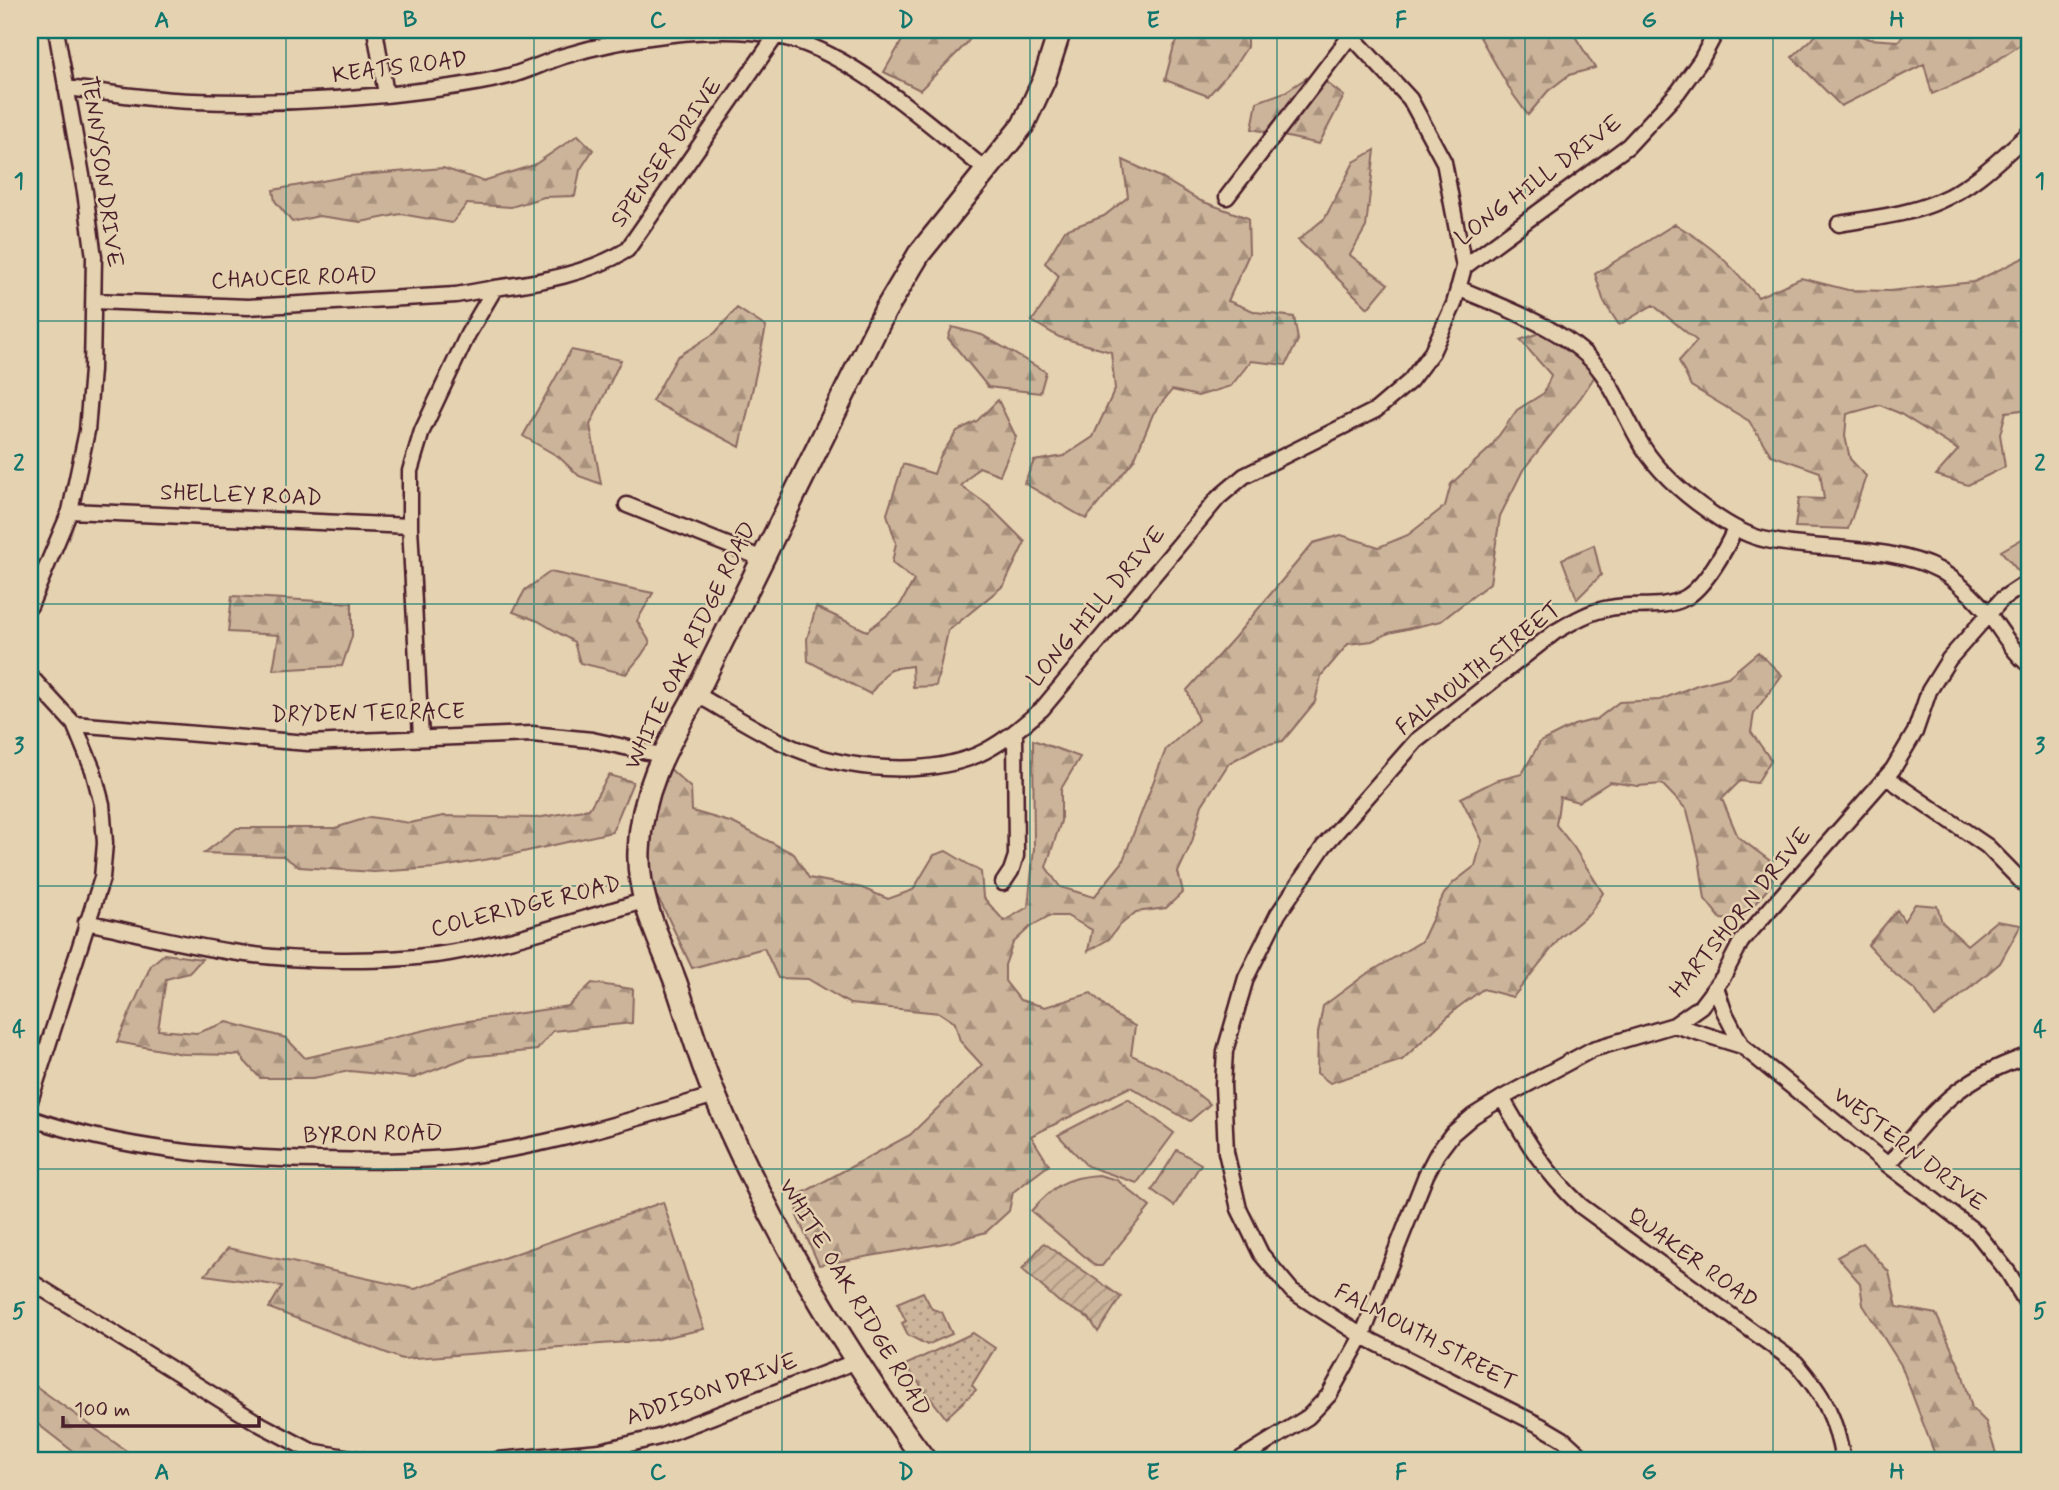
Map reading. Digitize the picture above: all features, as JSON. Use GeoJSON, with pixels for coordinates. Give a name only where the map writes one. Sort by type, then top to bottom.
{"type":"FeatureCollection","features":[{"type":"Feature","properties":{"kind":"street","name":"TENNYSON DRIVE"},"geometry":{"type":"LineString","coordinates":[[30,606],[70,511],[87,431],[92,370],[94,257],[56,30]]}},
{"type":"Feature","properties":{"kind":"street"},"geometry":{"type":"LineString","coordinates":[[375,30],[386,94]]}},
{"type":"Feature","properties":{"kind":"street","name":"WHITE OAK RIDGE ROAD"},"geometry":{"type":"LineString","coordinates":[[925,1460],[905,1435],[857,1361],[772,1217],[715,1095],[644,901],[639,878],[641,824],[645,802],[662,755],[696,694],[901,281],[919,254],[1023,125],[1044,80],[1060,30]]}},
{"type":"Feature","properties":{"kind":"street","name":"LONG HILL DRIVE"},"geometry":{"type":"LineString","coordinates":[[696,694],[792,747],[831,762],[877,767],[935,767],[976,755],[1015,732],[1042,709],[1217,498],[1244,476],[1376,410],[1410,381],[1432,352],[1454,304],[1464,267],[1628,146],[1678,92],[1717,30]]}},
{"type":"Feature","properties":{"kind":"street","name":"KEATS ROAD"},"geometry":{"type":"LineString","coordinates":[[66,88],[191,101],[314,102],[437,89],[510,76],[563,56],[617,43],[673,34],[778,32],[841,61],[876,84],[986,170]]}},
{"type":"Feature","properties":{"kind":"street","name":"SPENSER DRIVE"},"geometry":{"type":"LineString","coordinates":[[495,288],[526,284],[580,271],[608,261],[627,250],[778,32]]}},
{"type":"Feature","properties":{"kind":"street"},"geometry":{"type":"LineString","coordinates":[[1227,197],[1349,32],[1410,99],[1444,162],[1464,267]]}},
{"type":"Feature","properties":{"kind":"street"},"geometry":{"type":"LineString","coordinates":[[1839,224],[1908,211],[1938,202],[1982,174],[2029,133]]}},
{"type":"Feature","properties":{"kind":"street"},"geometry":{"type":"LineString","coordinates":[[421,738],[410,526],[410,471],[422,431],[468,334],[495,288]]}},
{"type":"Feature","properties":{"kind":"street","name":"CHAUCER ROAD"},"geometry":{"type":"LineString","coordinates":[[94,301],[248,307],[456,295],[495,288]]}},
{"type":"Feature","properties":{"kind":"street"},"geometry":{"type":"LineString","coordinates":[[1458,288],[1544,326],[1580,350],[1602,372],[1643,447],[1660,469],[1684,494],[1735,529],[1767,540],[1840,547],[1898,557],[1937,569],[1956,582],[1988,614],[2029,665]]}},
{"type":"Feature","properties":{"kind":"street"},"geometry":{"type":"LineString","coordinates":[[627,505],[763,559]]}},
{"type":"Feature","properties":{"kind":"street","name":"SHELLEY ROAD"},"geometry":{"type":"LineString","coordinates":[[70,511],[410,526]]}},
{"type":"Feature","properties":{"kind":"street","name":"FALMOUTH STREET"},"geometry":{"type":"LineString","coordinates":[[1586,1460],[1563,1439],[1541,1426],[1362,1336],[1292,1291],[1262,1254],[1239,1209],[1226,1152],[1223,1085],[1225,1051],[1246,978],[1278,914],[1324,846],[1416,741],[1555,632],[1575,620],[1609,608],[1672,603],[1685,598],[1723,556],[1735,529]]}},
{"type":"Feature","properties":{"kind":"street","name":"HARTSHORN DRIVE"},"geometry":{"type":"LineString","coordinates":[[1239,1460],[1308,1417],[1321,1405],[1338,1380],[1362,1336],[1437,1154],[1452,1133],[1502,1098],[1593,1049],[1674,1025],[1700,1006],[1716,987],[1741,942],[1886,777],[1915,732],[1929,691],[1949,660],[2003,599],[2029,581]]}},
{"type":"Feature","properties":{"kind":"street"},"geometry":{"type":"LineString","coordinates":[[30,676],[74,724],[93,770],[102,804],[105,843],[102,878],[30,1101]]}},
{"type":"Feature","properties":{"kind":"street","name":"DRYDEN TERRACE"},"geometry":{"type":"LineString","coordinates":[[74,724],[308,743],[499,734],[562,736],[662,755]]}},
{"type":"Feature","properties":{"kind":"street"},"geometry":{"type":"LineString","coordinates":[[1003,883],[1012,872],[1016,856],[1015,732]]}},
{"type":"Feature","properties":{"kind":"street"},"geometry":{"type":"LineString","coordinates":[[1886,777],[1987,846],[2029,889]]}},
{"type":"Feature","properties":{"kind":"street","name":"COLERIDGE ROAD"},"geometry":{"type":"LineString","coordinates":[[86,922],[233,952],[309,958],[376,958],[449,953],[506,940],[644,901]]}},
{"type":"Feature","properties":{"kind":"street","name":"WESTERN DRIVE"},"geometry":{"type":"LineString","coordinates":[[1716,987],[1724,1011],[1742,1046]]}},
{"type":"Feature","properties":{"kind":"street","name":"WESTERN DRIVE"},"geometry":{"type":"LineString","coordinates":[[1674,1025],[1742,1046],[1888,1165],[1977,1233],[2008,1272],[2029,1307]]}},
{"type":"Feature","properties":{"kind":"street"},"geometry":{"type":"LineString","coordinates":[[1888,1165],[1942,1104],[1963,1086],[1987,1072],[2029,1055]]}},
{"type":"Feature","properties":{"kind":"street","name":"BYRON ROAD"},"geometry":{"type":"LineString","coordinates":[[30,1118],[153,1149],[203,1155],[364,1161],[465,1156],[523,1147],[622,1124],[715,1095]]}},
{"type":"Feature","properties":{"kind":"street","name":"QUAKER ROAD"},"geometry":{"type":"LineString","coordinates":[[1502,1098],[1530,1149],[1556,1183],[1581,1206],[1796,1363],[1827,1406],[1837,1427],[1843,1460]]}},
{"type":"Feature","properties":{"kind":"street"},"geometry":{"type":"LineString","coordinates":[[30,1281],[258,1423],[311,1451],[363,1460]]}},
{"type":"Feature","properties":{"kind":"street","name":"ADDISON DRIVE"},"geometry":{"type":"LineString","coordinates":[[497,1460],[600,1451],[659,1437],[857,1361]]}},
{"type":"Feature","properties":{"kind":"green space"},"geometry":{"type":"Polygon","coordinates":[[[908,30],[976,30],[966,44],[920,90],[884,72],[908,30]]]}},
{"type":"Feature","properties":{"kind":"green space"},"geometry":{"type":"Polygon","coordinates":[[[1185,30],[1247,30],[1247,47],[1234,67],[1208,96],[1165,80],[1174,46],[1185,30]]]}},
{"type":"Feature","properties":{"kind":"green space"},"geometry":{"type":"Polygon","coordinates":[[[1476,30],[1571,30],[1595,68],[1569,75],[1548,91],[1528,115],[1512,93],[1476,30]]]}},
{"type":"Feature","properties":{"kind":"green space"},"geometry":{"type":"Polygon","coordinates":[[[1822,30],[1846,30],[1869,39],[1898,41],[1909,30],[2029,30],[2029,39],[1972,77],[1932,94],[1924,64],[1841,106],[1792,57],[1822,30]]]}},
{"type":"Feature","properties":{"kind":"green space"},"geometry":{"type":"Polygon","coordinates":[[[1314,73],[1344,96],[1319,144],[1252,129],[1257,102],[1285,92],[1314,73]]]}},
{"type":"Feature","properties":{"kind":"green space"},"geometry":{"type":"Polygon","coordinates":[[[578,135],[593,150],[580,170],[575,196],[544,197],[511,207],[467,204],[452,223],[401,214],[361,222],[319,216],[292,222],[275,201],[273,190],[349,176],[443,168],[483,181],[534,165],[578,135]]]}},
{"type":"Feature","properties":{"kind":"green space"},"geometry":{"type":"Polygon","coordinates":[[[1375,150],[1366,227],[1350,255],[1388,284],[1368,308],[1298,240],[1325,218],[1354,162],[1375,150]]]}},
{"type":"Feature","properties":{"kind":"green space"},"geometry":{"type":"Polygon","coordinates":[[[1123,160],[1158,176],[1201,201],[1248,218],[1249,254],[1228,301],[1256,312],[1294,317],[1298,340],[1286,365],[1251,361],[1231,386],[1198,396],[1172,390],[1153,414],[1134,460],[1086,519],[1024,483],[1034,461],[1064,456],[1093,437],[1115,389],[1111,352],[1059,337],[1032,321],[1059,276],[1045,263],[1065,230],[1104,216],[1128,197],[1123,160]]]}},
{"type":"Feature","properties":{"kind":"green space"},"geometry":{"type":"Polygon","coordinates":[[[1675,224],[1720,256],[1758,297],[1801,278],[1848,290],[1889,291],[1974,282],[2029,255],[2029,409],[2006,412],[2000,434],[2005,467],[1968,485],[1936,475],[1958,450],[1899,413],[1880,405],[1847,414],[1845,436],[1850,459],[1866,476],[1848,529],[1795,527],[1799,498],[1824,499],[1820,472],[1771,455],[1749,421],[1691,386],[1679,361],[1697,341],[1653,305],[1619,325],[1604,302],[1595,274],[1675,224]]]}},
{"type":"Feature","properties":{"kind":"green space"},"geometry":{"type":"Polygon","coordinates":[[[737,308],[766,327],[740,447],[652,401],[677,357],[715,333],[737,308]]]}},
{"type":"Feature","properties":{"kind":"green space"},"geometry":{"type":"Polygon","coordinates":[[[952,327],[982,335],[1046,372],[1040,393],[988,387],[948,338],[952,327]]]}},
{"type":"Feature","properties":{"kind":"green space"},"geometry":{"type":"Polygon","coordinates":[[[1542,332],[1597,373],[1523,470],[1500,516],[1490,583],[1441,621],[1389,633],[1372,641],[1348,644],[1321,676],[1315,702],[1283,741],[1260,746],[1229,763],[1202,805],[1192,842],[1178,872],[1183,892],[1166,908],[1136,912],[1118,927],[1109,939],[1088,951],[1092,930],[1067,916],[1049,916],[1030,927],[1013,943],[1005,965],[1005,981],[1020,1000],[1045,1007],[1091,993],[1116,1016],[1135,1026],[1131,1055],[1169,1072],[1210,1104],[1190,1121],[1130,1087],[1031,1136],[1049,1165],[1013,1192],[1009,1211],[986,1232],[951,1242],[819,1265],[797,1216],[799,1195],[910,1135],[982,1065],[960,1041],[955,1023],[940,1013],[850,1004],[808,979],[778,978],[764,948],[692,968],[663,907],[646,879],[653,811],[668,767],[691,788],[692,811],[733,823],[794,854],[809,878],[862,888],[888,899],[913,890],[934,855],[946,851],[981,872],[983,897],[1004,921],[1028,907],[1034,849],[1033,740],[1080,757],[1061,789],[1061,821],[1046,867],[1060,887],[1094,897],[1122,863],[1166,749],[1198,720],[1187,690],[1313,543],[1341,535],[1379,547],[1408,535],[1445,506],[1451,484],[1490,448],[1517,410],[1544,393],[1551,375],[1520,340],[1542,332]]]}},
{"type":"Feature","properties":{"kind":"green space"},"geometry":{"type":"Polygon","coordinates":[[[571,350],[621,360],[590,425],[601,484],[579,476],[559,457],[523,436],[571,350]]]}},
{"type":"Feature","properties":{"kind":"green space"},"geometry":{"type":"Polygon","coordinates":[[[998,400],[1016,437],[1000,475],[979,467],[961,486],[989,506],[1025,542],[1004,585],[948,631],[936,686],[913,687],[912,666],[890,669],[870,694],[808,661],[807,639],[816,607],[867,631],[900,605],[914,580],[892,563],[896,543],[887,514],[903,464],[934,474],[940,457],[957,431],[977,421],[998,400]]]}},
{"type":"Feature","properties":{"kind":"green space"},"geometry":{"type":"Polygon","coordinates":[[[2029,535],[2029,565],[2018,571],[2001,551],[2029,535]]]}},
{"type":"Feature","properties":{"kind":"green space"},"geometry":{"type":"Polygon","coordinates":[[[1594,545],[1601,575],[1577,599],[1562,559],[1594,545]]]}},
{"type":"Feature","properties":{"kind":"green space"},"geometry":{"type":"Polygon","coordinates":[[[550,572],[653,593],[637,621],[650,642],[626,674],[580,663],[574,642],[538,621],[513,612],[525,590],[550,572]]]}},
{"type":"Feature","properties":{"kind":"green space"},"geometry":{"type":"Polygon","coordinates":[[[232,596],[352,603],[352,636],[342,666],[273,670],[279,635],[228,632],[232,596]]]}},
{"type":"Feature","properties":{"kind":"green space"},"geometry":{"type":"Polygon","coordinates":[[[1758,652],[1782,675],[1754,713],[1751,732],[1771,760],[1757,783],[1740,781],[1722,799],[1738,837],[1773,863],[1771,885],[1740,921],[1721,919],[1705,899],[1699,858],[1687,810],[1662,784],[1638,786],[1610,782],[1578,802],[1560,797],[1556,825],[1603,893],[1590,913],[1561,937],[1513,997],[1483,989],[1457,1008],[1402,1060],[1330,1083],[1317,1073],[1318,1033],[1323,1006],[1365,975],[1422,941],[1444,894],[1453,883],[1475,866],[1482,840],[1461,798],[1495,781],[1522,774],[1540,742],[1574,725],[1597,719],[1619,702],[1660,700],[1697,685],[1728,677],[1758,652]]]}},
{"type":"Feature","properties":{"kind":"green space"},"geometry":{"type":"Polygon","coordinates":[[[609,775],[633,782],[612,832],[501,857],[436,868],[374,872],[299,867],[283,856],[204,853],[237,828],[335,828],[370,817],[410,823],[443,816],[536,818],[589,809],[609,775]]]}},
{"type":"Feature","properties":{"kind":"green space"},"geometry":{"type":"Polygon","coordinates":[[[1915,904],[1937,906],[1942,922],[1967,945],[1996,921],[2021,925],[2000,963],[1935,1017],[1915,990],[1896,975],[1868,945],[1897,910],[1904,921],[1915,904]]]}},
{"type":"Feature","properties":{"kind":"green space"},"geometry":{"type":"Polygon","coordinates":[[[164,954],[202,959],[189,973],[166,979],[158,1030],[197,1033],[227,1022],[286,1038],[305,1058],[456,1023],[568,1006],[592,983],[633,989],[632,1023],[553,1031],[537,1050],[468,1057],[414,1078],[350,1071],[313,1078],[260,1078],[239,1055],[183,1054],[117,1042],[151,965],[164,954]]]}},
{"type":"Feature","properties":{"kind":"green space"},"geometry":{"type":"Polygon","coordinates":[[[1128,1099],[1174,1133],[1137,1183],[1087,1166],[1058,1135],[1128,1099]]]}},
{"type":"Feature","properties":{"kind":"green space"},"geometry":{"type":"Polygon","coordinates":[[[1177,1150],[1201,1164],[1174,1206],[1152,1190],[1177,1150]]]}},
{"type":"Feature","properties":{"kind":"green space"},"geometry":{"type":"Polygon","coordinates":[[[1099,1175],[1117,1180],[1150,1207],[1102,1266],[1096,1266],[1031,1211],[1061,1184],[1099,1175]]]}},
{"type":"Feature","properties":{"kind":"green space"},"geometry":{"type":"Polygon","coordinates":[[[663,1202],[704,1329],[654,1340],[402,1359],[269,1308],[282,1286],[205,1275],[228,1248],[415,1289],[663,1202]]]}},
{"type":"Feature","properties":{"kind":"green space"},"geometry":{"type":"Polygon","coordinates":[[[1044,1243],[1121,1297],[1098,1332],[1089,1318],[1059,1302],[1022,1269],[1044,1243]]]}},
{"type":"Feature","properties":{"kind":"green space"},"geometry":{"type":"Polygon","coordinates":[[[1863,1243],[1889,1272],[1897,1307],[1936,1314],[1962,1372],[1972,1408],[1986,1422],[1998,1460],[1937,1460],[1901,1365],[1863,1305],[1860,1283],[1837,1257],[1863,1243]]]}},
{"type":"Feature","properties":{"kind":"green space"},"geometry":{"type":"Polygon","coordinates":[[[923,1292],[932,1309],[942,1312],[952,1334],[927,1345],[908,1335],[902,1323],[906,1321],[897,1303],[923,1292]]]}},
{"type":"Feature","properties":{"kind":"green space"},"geometry":{"type":"Polygon","coordinates":[[[973,1333],[995,1348],[972,1385],[976,1390],[946,1418],[905,1365],[973,1333]]]}},
{"type":"Feature","properties":{"kind":"green space"},"geometry":{"type":"Polygon","coordinates":[[[30,1382],[139,1460],[84,1460],[30,1418],[30,1382]]]}}]}
